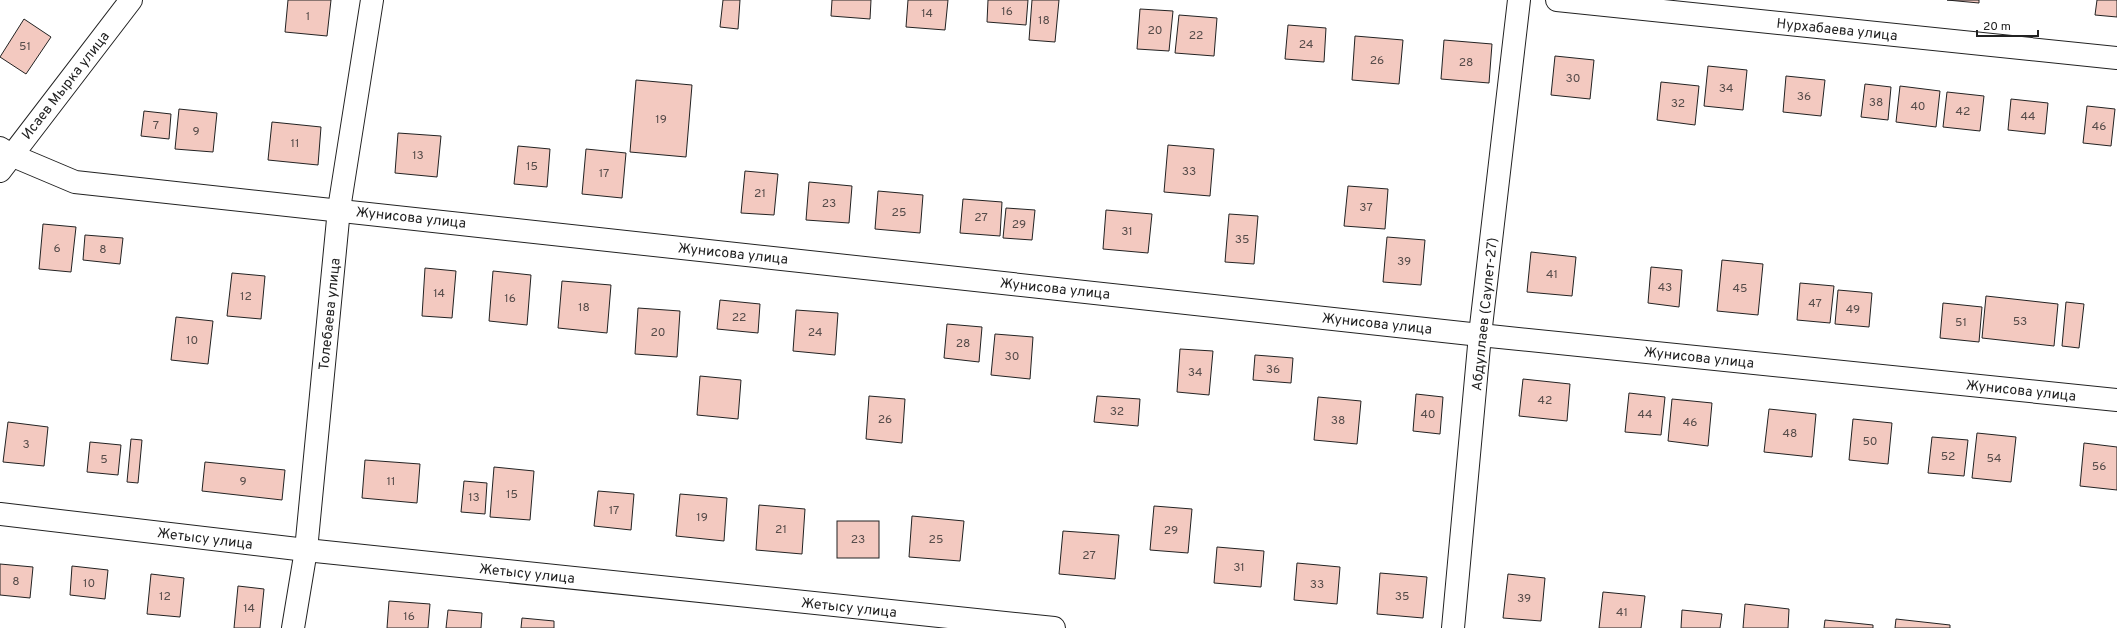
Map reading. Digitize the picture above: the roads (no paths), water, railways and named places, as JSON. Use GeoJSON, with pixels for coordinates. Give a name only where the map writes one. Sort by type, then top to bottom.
{"type":"FeatureCollection","features":[{"type":"Feature","properties":{"kind":"street","name":"Исаев Мырка улица"},"geometry":{"type":"LineString","coordinates":[[4,158],[131,0]]}},
{"type":"Feature","properties":{"kind":"street","name":"Толебаева улица"},"geometry":{"type":"LineString","coordinates":[[293,628],[306,550],[339,209],[372,0]]}},
{"type":"Feature","properties":{"kind":"street","name":"Абдуллаев (Саулет-27)"},"geometry":{"type":"LineString","coordinates":[[1453,628],[1480,335],[1519,0]]}},
{"type":"Feature","properties":{"kind":"street","name":"Нурхабаева улица"},"geometry":{"type":"LineString","coordinates":[[1557,0],[2117,58]]}},
{"type":"Feature","properties":{"kind":"street","name":"Жунисова улица"},"geometry":{"type":"LineString","coordinates":[[4,158],[74,182],[339,209],[1480,335],[2117,400]]}},
{"type":"Feature","properties":{"kind":"street","name":"Жетысу улица"},"geometry":{"type":"LineString","coordinates":[[0,514],[306,550],[1054,628]]}}]}
